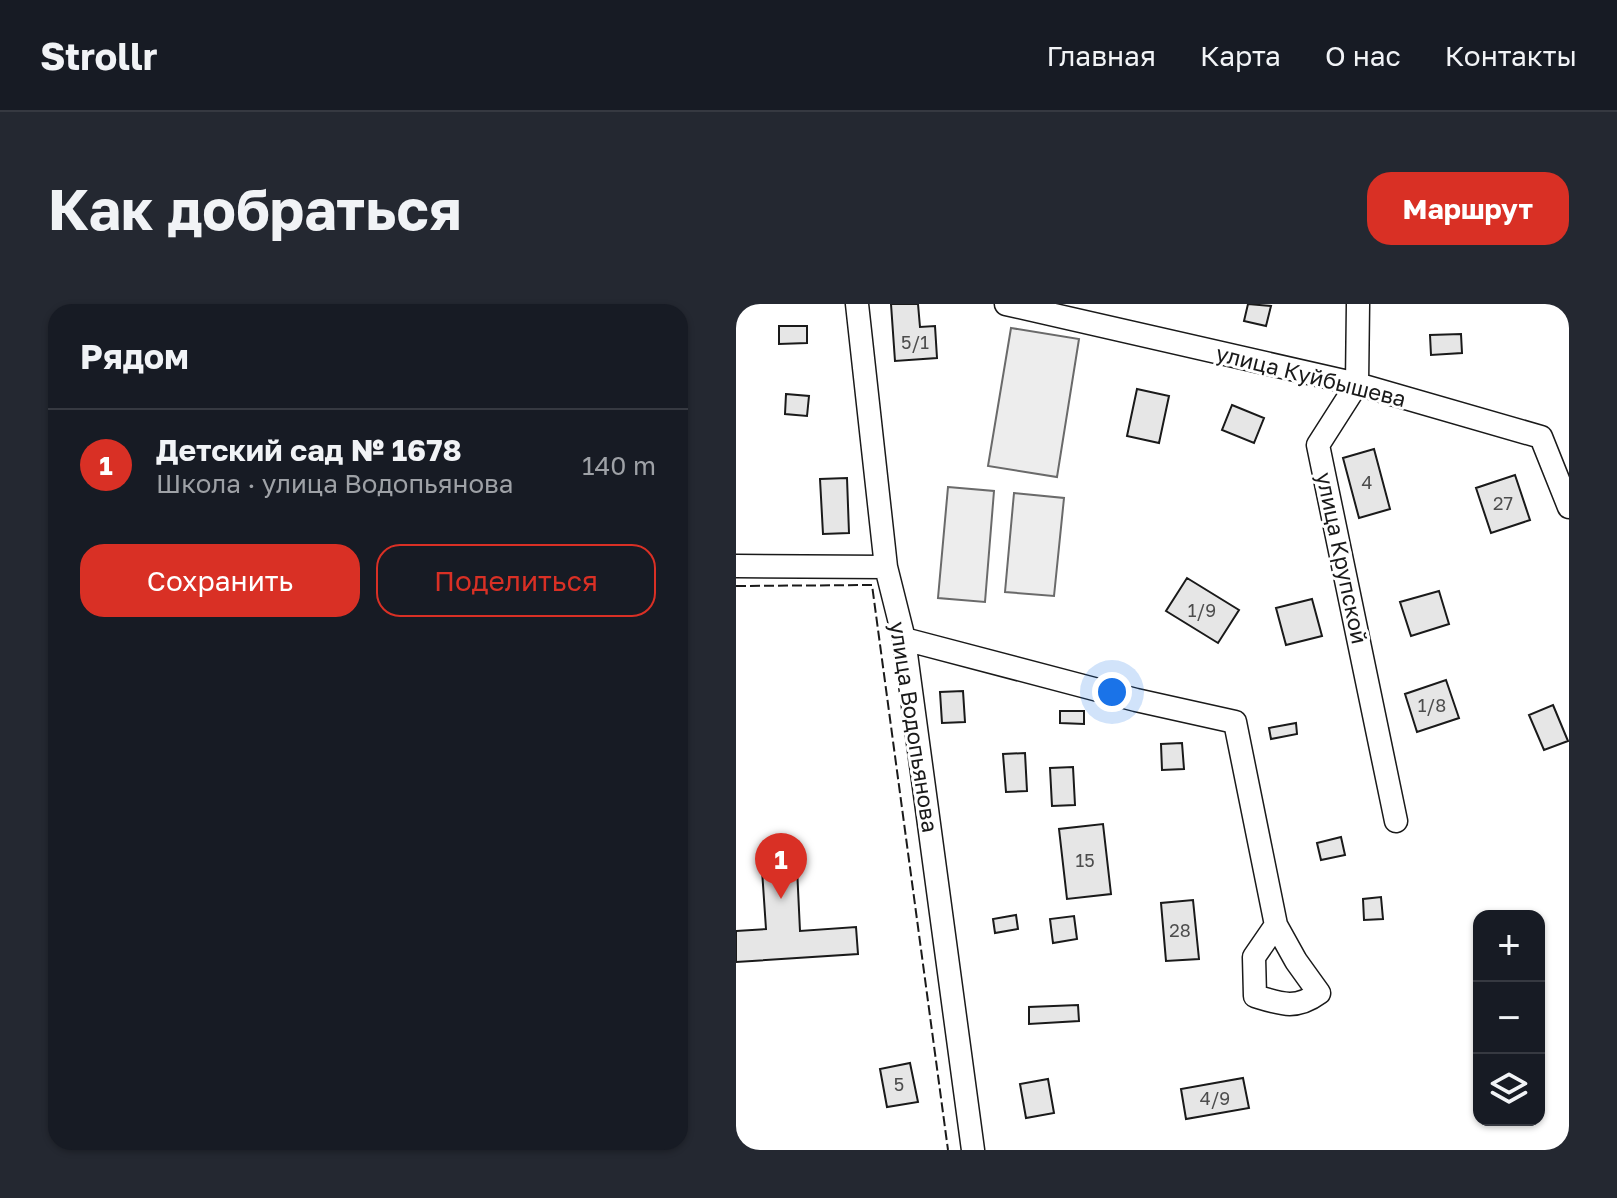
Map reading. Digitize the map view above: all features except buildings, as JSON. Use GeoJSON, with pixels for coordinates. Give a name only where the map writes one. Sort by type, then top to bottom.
{"type":"FeatureCollection","features":[{"type":"Feature","properties":{"kind":"street","name":"улица Водопьянова"},"geometry":{"type":"LineString","coordinates":[[857,304],[886,567],[904,639],[973,1150]]}},
{"type":"Feature","properties":{"kind":"street","name":"улица Куйбышева"},"geometry":{"type":"LineString","coordinates":[[1006,304],[1357,384],[1541,437],[1569,507]]}},
{"type":"Feature","properties":{"kind":"street"},"geometry":{"type":"LineString","coordinates":[[1357,384],[1358,304]]}},
{"type":"Feature","properties":{"kind":"street","name":"улица Крупской"},"geometry":{"type":"LineString","coordinates":[[1357,384],[1318,445],[1396,821]]}},
{"type":"Feature","properties":{"kind":"street"},"geometry":{"type":"LineString","coordinates":[[736,566],[886,567]]}},
{"type":"Feature","properties":{"kind":"street"},"geometry":{"type":"LineString","coordinates":[[904,639],[1136,700],[1235,722],[1276,925]]}},
{"type":"Feature","properties":{"kind":"shaded area"},"geometry":{"type":"Polygon","coordinates":[[[1011,328],[1079,339],[1057,477],[988,466],[1011,328]]]}},
{"type":"Feature","properties":{"kind":"shaded area"},"geometry":{"type":"Polygon","coordinates":[[[948,487],[994,491],[985,602],[938,598],[948,487]]]}},
{"type":"Feature","properties":{"kind":"shaded area"},"geometry":{"type":"Polygon","coordinates":[[[1014,493],[1064,498],[1054,596],[1005,592],[1014,493]]]}},
{"type":"Feature","properties":{"kind":"fence"},"geometry":{"type":"LineString","coordinates":[[736,586],[872,585],[948,1150]]}},
{"type":"Feature","properties":{"kind":"place","name":"Детский сад № 1678"},"geometry":{"type":"Point","coordinates":[781,899]}}]}
